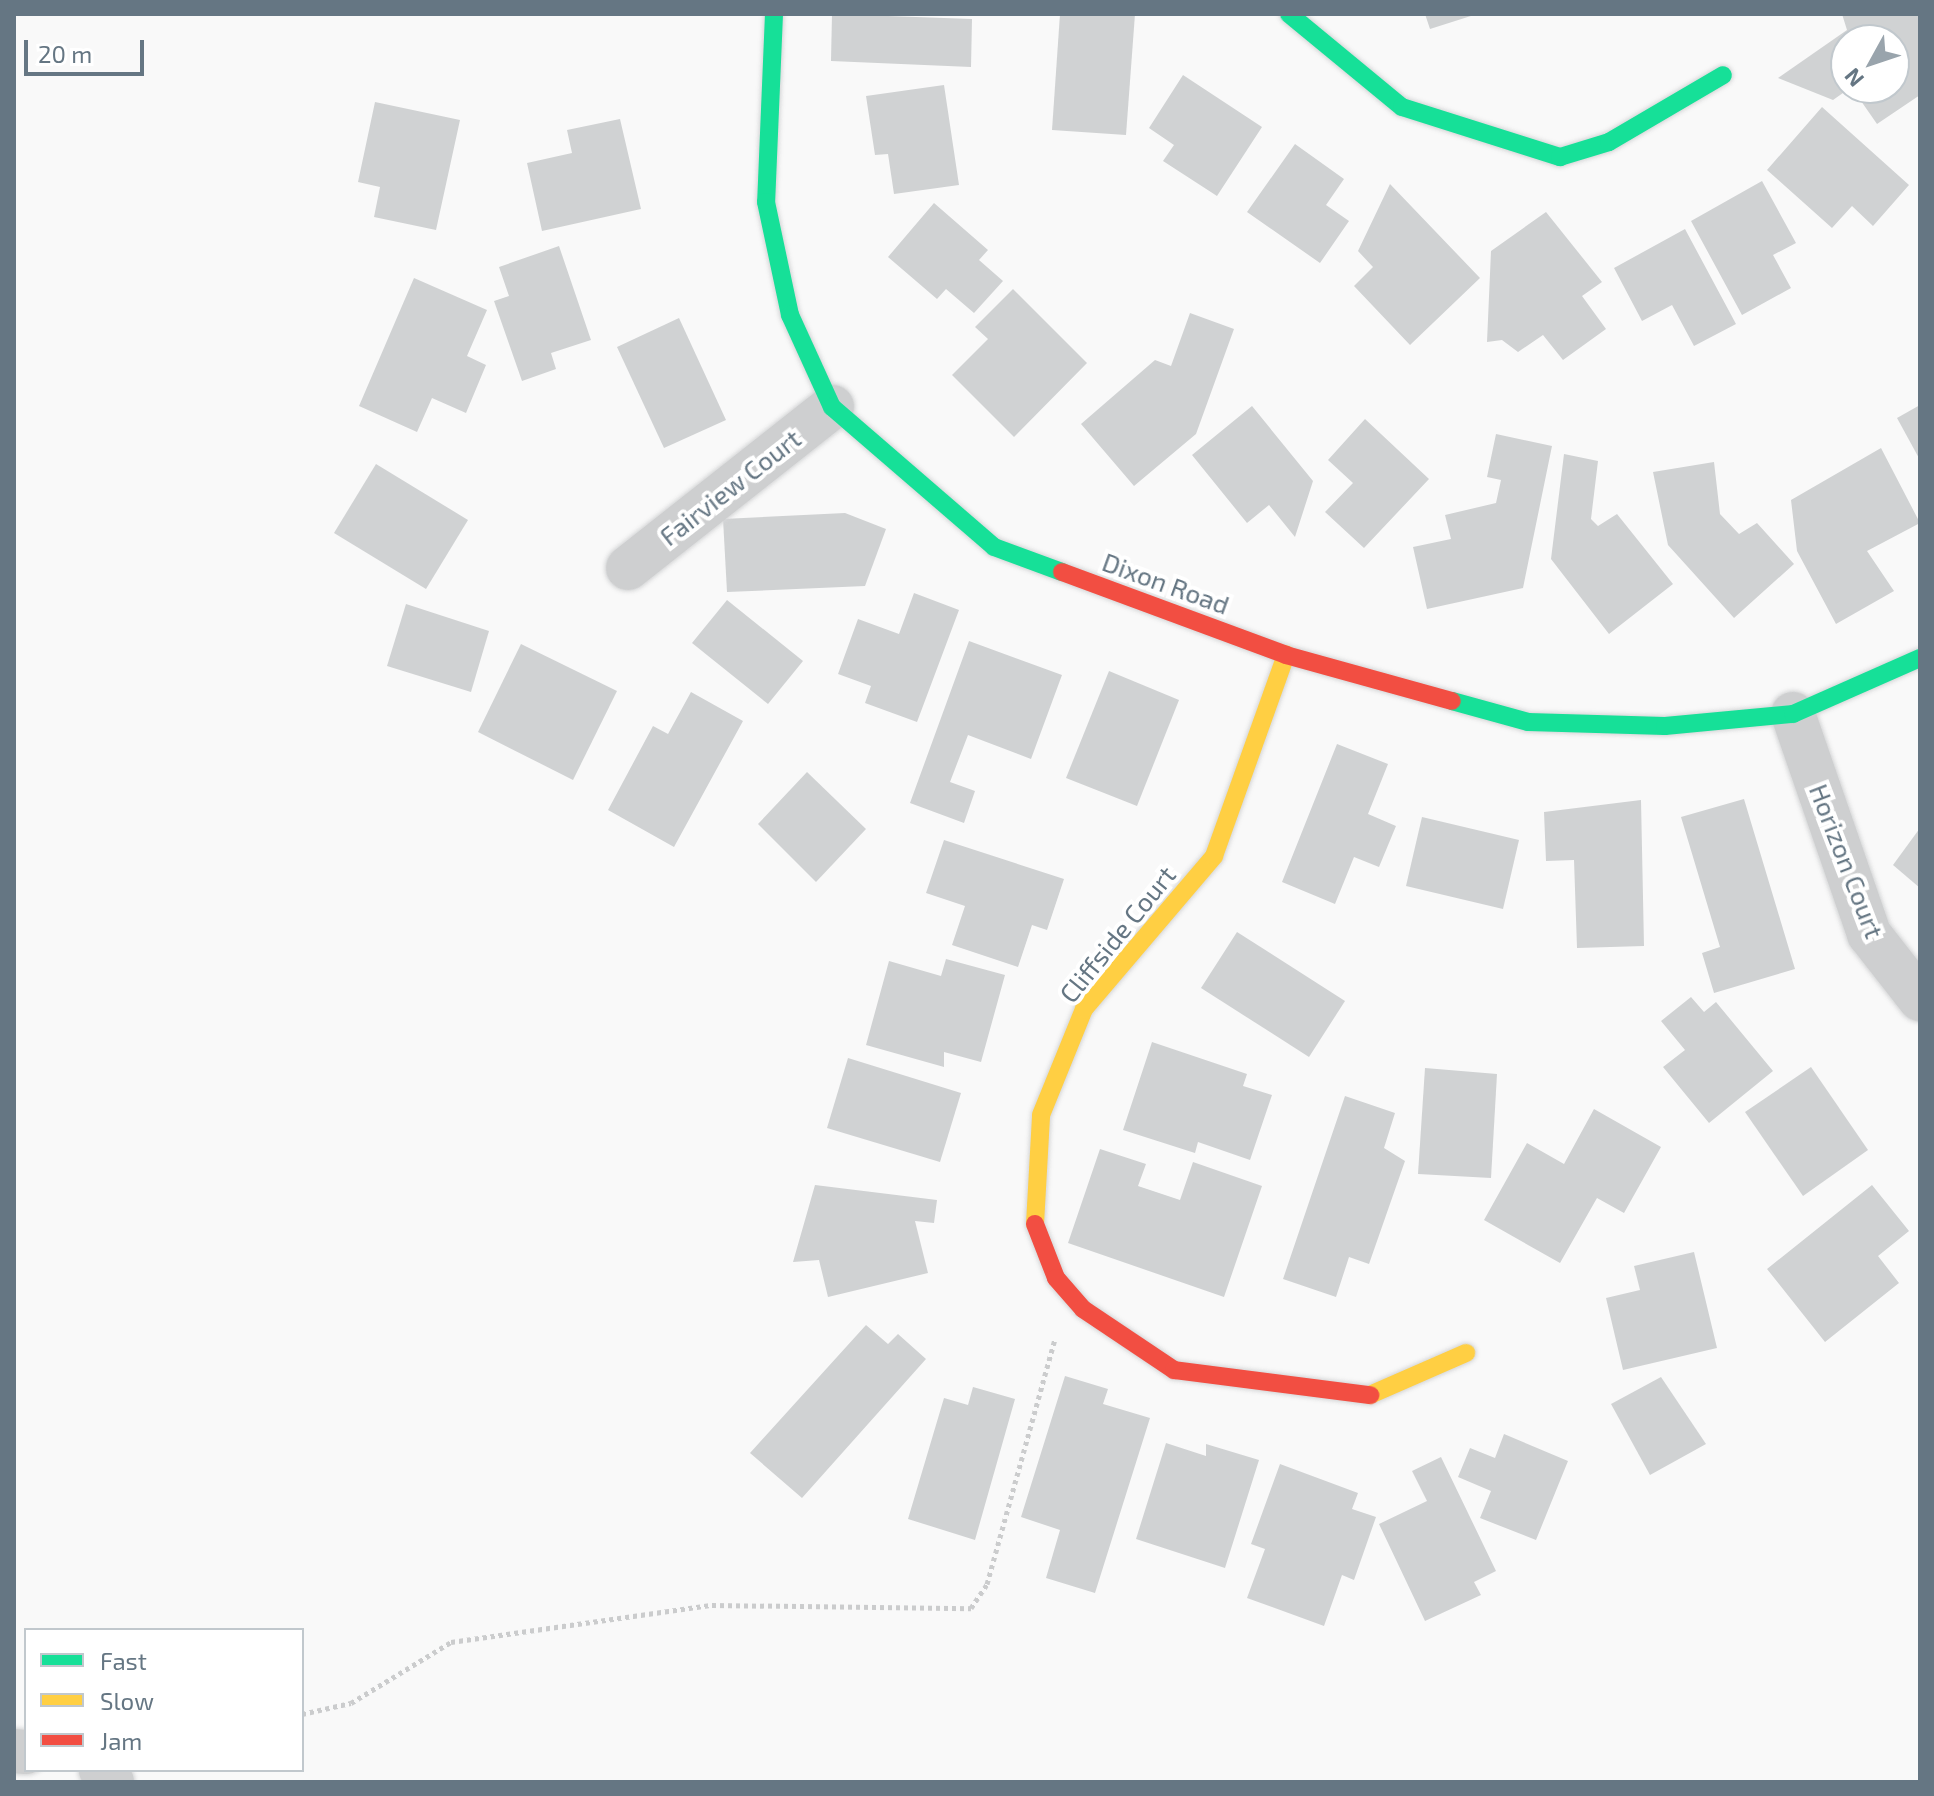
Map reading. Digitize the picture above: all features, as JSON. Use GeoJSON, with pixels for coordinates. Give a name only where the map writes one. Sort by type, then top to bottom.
{"type":"FeatureCollection","features":[{"type":"Feature","properties":{"kind":"street","name":"Dixon Road"},"geometry":{"type":"LineString","coordinates":[[774,14],[766,202],[790,315],[832,407],[994,547],[1286,655],[1528,722],[1665,726],[1793,714],[1920,658]]}},
{"type":"Feature","properties":{"kind":"street"},"geometry":{"type":"LineString","coordinates":[[1289,14],[1402,107],[1510,147],[1560,157],[1609,142],[1723,75]]}},
{"type":"Feature","properties":{"kind":"street","name":"Fairview Court"},"geometry":{"type":"LineString","coordinates":[[628,568],[832,407]]}},
{"type":"Feature","properties":{"kind":"street","name":"Cliffside Court"},"geometry":{"type":"LineString","coordinates":[[1286,655],[1214,856],[1084,1009],[1041,1115],[1032,1198],[1037,1238],[1056,1278],[1083,1309],[1174,1370],[1368,1396],[1466,1353]]}},
{"type":"Feature","properties":{"kind":"street","name":"Horizon Court"},"geometry":{"type":"LineString","coordinates":[[1793,714],[1869,934],[1920,999]]}},
{"type":"Feature","properties":{"kind":"path"},"geometry":{"type":"LineString","coordinates":[[304,1714],[351,1703],[451,1642],[712,1605],[971,1608],[987,1584],[1056,1334],[1083,1309]]}},
{"type":"Feature","properties":{"kind":"building"},"geometry":{"type":"Polygon","coordinates":[[[832,14],[972,19],[971,67],[831,61],[832,14]]]}},
{"type":"Feature","properties":{"kind":"building"},"geometry":{"type":"Polygon","coordinates":[[[1060,14],[1135,14],[1126,135],[1052,130],[1060,14]]]}},
{"type":"Feature","properties":{"kind":"building"},"geometry":{"type":"Polygon","coordinates":[[[1425,14],[1473,14],[1474,15],[1430,29],[1425,14]]]}},
{"type":"Feature","properties":{"kind":"building"},"geometry":{"type":"Polygon","coordinates":[[[1842,14],[1920,14],[1920,95],[1910,102],[1910,24],[1845,24],[1842,14]]]}},
{"type":"Feature","properties":{"kind":"building"},"geometry":{"type":"Polygon","coordinates":[[[1830,42],[1830,99],[1778,78],[1830,42]]]}},
{"type":"Feature","properties":{"kind":"building"},"geometry":{"type":"Polygon","coordinates":[[[1183,75],[1262,127],[1217,196],[1163,161],[1174,145],[1149,128],[1183,75]]]}},
{"type":"Feature","properties":{"kind":"building"},"geometry":{"type":"Polygon","coordinates":[[[944,85],[959,185],[894,194],[888,154],[875,155],[866,96],[944,85]]]}},
{"type":"Feature","properties":{"kind":"building"},"geometry":{"type":"Polygon","coordinates":[[[375,102],[460,120],[436,230],[374,217],[380,187],[358,182],[375,102]]]}},
{"type":"Feature","properties":{"kind":"building"},"geometry":{"type":"Polygon","coordinates":[[[1863,104],[1907,104],[1877,124],[1863,104]]]}},
{"type":"Feature","properties":{"kind":"building"},"geometry":{"type":"Polygon","coordinates":[[[1822,107],[1909,185],[1873,226],[1852,206],[1832,228],[1767,170],[1822,107]]]}},
{"type":"Feature","properties":{"kind":"building"},"geometry":{"type":"Polygon","coordinates":[[[620,119],[641,209],[542,231],[527,163],[572,153],[567,130],[620,119]]]}},
{"type":"Feature","properties":{"kind":"building"},"geometry":{"type":"Polygon","coordinates":[[[1295,144],[1344,179],[1326,205],[1349,221],[1320,263],[1247,212],[1295,144]]]}},
{"type":"Feature","properties":{"kind":"building"},"geometry":{"type":"Polygon","coordinates":[[[1762,181],[1796,243],[1773,255],[1791,288],[1742,315],[1691,221],[1762,181]]]}},
{"type":"Feature","properties":{"kind":"building"},"geometry":{"type":"Polygon","coordinates":[[[1390,184],[1480,278],[1410,345],[1354,286],[1373,267],[1358,251],[1390,184]]]}},
{"type":"Feature","properties":{"kind":"building"},"geometry":{"type":"Polygon","coordinates":[[[934,203],[988,250],[979,260],[1003,281],[974,313],[946,289],[937,299],[888,257],[934,203]]]}},
{"type":"Feature","properties":{"kind":"building"},"geometry":{"type":"Polygon","coordinates":[[[1546,212],[1602,282],[1582,296],[1606,329],[1563,360],[1543,335],[1518,352],[1502,340],[1487,342],[1491,251],[1546,212]]]}},
{"type":"Feature","properties":{"kind":"building"},"geometry":{"type":"Polygon","coordinates":[[[1685,229],[1736,324],[1694,346],[1672,305],[1642,321],[1614,268],[1685,229]]]}},
{"type":"Feature","properties":{"kind":"building"},"geometry":{"type":"Polygon","coordinates":[[[559,246],[591,340],[551,353],[556,369],[522,381],[494,301],[509,296],[499,267],[559,246]]]}},
{"type":"Feature","properties":{"kind":"building"},"geometry":{"type":"Polygon","coordinates":[[[414,278],[487,310],[467,356],[486,365],[466,413],[432,398],[417,432],[359,406],[414,278]]]}},
{"type":"Feature","properties":{"kind":"building"},"geometry":{"type":"Polygon","coordinates":[[[1013,289],[1087,363],[1014,437],[952,375],[988,339],[975,327],[1013,289]]]}},
{"type":"Feature","properties":{"kind":"building"},"geometry":{"type":"Polygon","coordinates":[[[1190,313],[1234,329],[1196,434],[1134,486],[1081,424],[1155,360],[1171,366],[1190,313]]]}},
{"type":"Feature","properties":{"kind":"building"},"geometry":{"type":"Polygon","coordinates":[[[679,318],[726,420],[664,448],[617,347],[679,318]]]}},
{"type":"Feature","properties":{"kind":"building"},"geometry":{"type":"Polygon","coordinates":[[[1920,405],[1920,460],[1897,418],[1920,405]]]}},
{"type":"Feature","properties":{"kind":"building"},"geometry":{"type":"Polygon","coordinates":[[[1252,406],[1313,481],[1295,537],[1269,505],[1247,523],[1192,455],[1252,406]]]}},
{"type":"Feature","properties":{"kind":"building"},"geometry":{"type":"Polygon","coordinates":[[[1365,419],[1429,479],[1364,548],[1325,512],[1353,483],[1328,460],[1365,419]]]}},
{"type":"Feature","properties":{"kind":"building"},"geometry":{"type":"Polygon","coordinates":[[[1496,434],[1552,446],[1523,588],[1427,609],[1413,547],[1451,539],[1445,515],[1496,503],[1501,480],[1487,477],[1496,434]]]}},
{"type":"Feature","properties":{"kind":"building"},"geometry":{"type":"Polygon","coordinates":[[[1881,448],[1920,523],[1867,551],[1894,591],[1836,624],[1797,551],[1791,500],[1881,448]]]}},
{"type":"Feature","properties":{"kind":"building"},"geometry":{"type":"Polygon","coordinates":[[[1564,454],[1598,461],[1591,519],[1598,526],[1617,514],[1673,584],[1609,634],[1551,559],[1564,454]]]}},
{"type":"Feature","properties":{"kind":"building"},"geometry":{"type":"Polygon","coordinates":[[[1714,462],[1720,514],[1739,534],[1757,523],[1794,564],[1734,618],[1668,545],[1653,472],[1714,462]]]}},
{"type":"Feature","properties":{"kind":"building"},"geometry":{"type":"Polygon","coordinates":[[[376,464],[468,520],[426,589],[334,533],[376,464]]]}},
{"type":"Feature","properties":{"kind":"building"},"geometry":{"type":"Polygon","coordinates":[[[845,513],[886,529],[865,586],[727,592],[723,519],[845,513]]]}},
{"type":"Feature","properties":{"kind":"building"},"geometry":{"type":"Polygon","coordinates":[[[914,593],[959,610],[917,722],[865,703],[871,686],[838,674],[858,619],[899,634],[914,593]]]}},
{"type":"Feature","properties":{"kind":"building"},"geometry":{"type":"Polygon","coordinates":[[[727,600],[803,661],[768,704],[692,643],[727,600]]]}},
{"type":"Feature","properties":{"kind":"building"},"geometry":{"type":"Polygon","coordinates":[[[406,604],[489,631],[471,692],[387,666],[406,604]]]}},
{"type":"Feature","properties":{"kind":"building"},"geometry":{"type":"Polygon","coordinates":[[[969,641],[1062,675],[1031,759],[968,735],[950,782],[975,791],[964,823],[910,803],[969,641]]]}},
{"type":"Feature","properties":{"kind":"building"},"geometry":{"type":"Polygon","coordinates":[[[521,644],[617,691],[573,780],[478,732],[521,644]]]}},
{"type":"Feature","properties":{"kind":"building"},"geometry":{"type":"Polygon","coordinates":[[[1109,671],[1179,700],[1137,806],[1066,778],[1109,671]]]}},
{"type":"Feature","properties":{"kind":"building"},"geometry":{"type":"Polygon","coordinates":[[[691,692],[743,721],[674,847],[608,810],[653,726],[668,734],[691,692]]]}},
{"type":"Feature","properties":{"kind":"building"},"geometry":{"type":"Polygon","coordinates":[[[1337,744],[1388,764],[1368,814],[1396,826],[1379,867],[1354,857],[1335,904],[1282,882],[1337,744]]]}},
{"type":"Feature","properties":{"kind":"building"},"geometry":{"type":"Polygon","coordinates":[[[807,772],[866,829],[816,882],[758,824],[807,772]]]}},
{"type":"Feature","properties":{"kind":"building"},"geometry":{"type":"Polygon","coordinates":[[[1744,799],[1795,969],[1714,993],[1702,953],[1720,947],[1681,817],[1744,799]]]}},
{"type":"Feature","properties":{"kind":"building"},"geometry":{"type":"Polygon","coordinates":[[[1641,800],[1644,946],[1577,948],[1574,860],[1546,861],[1544,812],[1641,800]]]}},
{"type":"Feature","properties":{"kind":"building"},"geometry":{"type":"Polygon","coordinates":[[[1422,817],[1519,840],[1503,909],[1406,886],[1422,817]]]}},
{"type":"Feature","properties":{"kind":"building"},"geometry":{"type":"Polygon","coordinates":[[[1920,828],[1920,888],[1893,865],[1920,828]]]}},
{"type":"Feature","properties":{"kind":"building"},"geometry":{"type":"Polygon","coordinates":[[[944,840],[1064,879],[1047,930],[1032,925],[1018,967],[952,945],[965,906],[926,893],[944,840]]]}},
{"type":"Feature","properties":{"kind":"building"},"geometry":{"type":"Polygon","coordinates":[[[1237,932],[1345,1001],[1309,1057],[1201,988],[1237,932]]]}},
{"type":"Feature","properties":{"kind":"building"},"geometry":{"type":"Polygon","coordinates":[[[946,959],[1005,975],[981,1062],[944,1052],[944,1067],[866,1045],[889,961],[941,976],[946,959]]]}},
{"type":"Feature","properties":{"kind":"building"},"geometry":{"type":"Polygon","coordinates":[[[1691,997],[1704,1012],[1716,1002],[1773,1071],[1709,1123],[1663,1067],[1685,1050],[1661,1021],[1691,997]]]}},
{"type":"Feature","properties":{"kind":"building"},"geometry":{"type":"Polygon","coordinates":[[[1152,1042],[1247,1074],[1243,1086],[1272,1095],[1250,1160],[1198,1142],[1195,1153],[1123,1130],[1152,1042]]]}},
{"type":"Feature","properties":{"kind":"building"},"geometry":{"type":"Polygon","coordinates":[[[848,1058],[961,1093],[940,1162],[827,1128],[848,1058]]]}},
{"type":"Feature","properties":{"kind":"building"},"geometry":{"type":"Polygon","coordinates":[[[1811,1067],[1868,1150],[1803,1196],[1745,1112],[1811,1067]]]}},
{"type":"Feature","properties":{"kind":"building"},"geometry":{"type":"Polygon","coordinates":[[[1425,1068],[1497,1074],[1491,1178],[1418,1174],[1425,1068]]]}},
{"type":"Feature","properties":{"kind":"building"},"geometry":{"type":"Polygon","coordinates":[[[1345,1096],[1395,1113],[1384,1148],[1405,1161],[1369,1264],[1349,1257],[1336,1297],[1283,1279],[1345,1096]]]}},
{"type":"Feature","properties":{"kind":"building"},"geometry":{"type":"Polygon","coordinates":[[[1594,1109],[1661,1147],[1624,1213],[1597,1198],[1560,1263],[1484,1220],[1527,1143],[1564,1164],[1594,1109]]]}},
{"type":"Feature","properties":{"kind":"building"},"geometry":{"type":"Polygon","coordinates":[[[1100,1149],[1146,1164],[1138,1186],[1180,1200],[1193,1162],[1262,1186],[1224,1297],[1068,1243],[1100,1149]]]}},
{"type":"Feature","properties":{"kind":"building"},"geometry":{"type":"Polygon","coordinates":[[[815,1185],[937,1200],[934,1223],[915,1221],[928,1273],[828,1297],[819,1260],[793,1262],[815,1185]]]}},
{"type":"Feature","properties":{"kind":"building"},"geometry":{"type":"Polygon","coordinates":[[[1872,1185],[1909,1231],[1878,1256],[1899,1283],[1825,1342],[1767,1269],[1872,1185]]]}},
{"type":"Feature","properties":{"kind":"building"},"geometry":{"type":"Polygon","coordinates":[[[1694,1252],[1717,1348],[1623,1370],[1606,1298],[1640,1290],[1634,1266],[1694,1252]]]}},
{"type":"Feature","properties":{"kind":"building"},"geometry":{"type":"Polygon","coordinates":[[[866,1325],[888,1344],[898,1334],[926,1359],[802,1498],[750,1453],[866,1325]]]}},
{"type":"Feature","properties":{"kind":"building"},"geometry":{"type":"Polygon","coordinates":[[[1065,1376],[1108,1389],[1103,1404],[1150,1418],[1095,1593],[1046,1578],[1060,1530],[1021,1517],[1065,1376]]]}},
{"type":"Feature","properties":{"kind":"building"},"geometry":{"type":"Polygon","coordinates":[[[1661,1377],[1706,1444],[1650,1475],[1611,1404],[1661,1377]]]}},
{"type":"Feature","properties":{"kind":"building"},"geometry":{"type":"Polygon","coordinates":[[[973,1387],[1015,1399],[975,1540],[908,1519],[944,1398],[968,1405],[973,1387]]]}},
{"type":"Feature","properties":{"kind":"building"},"geometry":{"type":"Polygon","coordinates":[[[1504,1434],[1568,1461],[1536,1540],[1480,1518],[1491,1491],[1458,1477],[1470,1448],[1495,1458],[1504,1434]]]}},
{"type":"Feature","properties":{"kind":"building"},"geometry":{"type":"Polygon","coordinates":[[[1166,1443],[1206,1456],[1206,1444],[1259,1460],[1225,1568],[1136,1539],[1166,1443]]]}},
{"type":"Feature","properties":{"kind":"building"},"geometry":{"type":"Polygon","coordinates":[[[1441,1457],[1496,1571],[1474,1582],[1481,1595],[1425,1621],[1379,1524],[1427,1501],[1412,1471],[1441,1457]]]}},
{"type":"Feature","properties":{"kind":"building"},"geometry":{"type":"Polygon","coordinates":[[[1280,1464],[1358,1493],[1352,1509],[1376,1517],[1354,1580],[1342,1575],[1324,1626],[1247,1598],[1265,1549],[1251,1544],[1280,1464]]]}},
{"type":"Feature","properties":{"kind":"traffic: fast"},"geometry":{"type":"LineString","coordinates":[[774,14],[766,202],[790,315],[832,407],[994,547],[1062,572]]}},
{"type":"Feature","properties":{"kind":"traffic: fast"},"geometry":{"type":"LineString","coordinates":[[1289,14],[1402,107],[1560,157],[1609,142],[1723,75]]}},
{"type":"Feature","properties":{"kind":"traffic: fast"},"geometry":{"type":"LineString","coordinates":[[1452,701],[1528,722],[1665,726],[1793,714],[1920,658]]}},
{"type":"Feature","properties":{"kind":"traffic: slow"},"geometry":{"type":"LineString","coordinates":[[1035,1224],[1041,1115],[1084,1009],[1214,856],[1286,655]]}},
{"type":"Feature","properties":{"kind":"traffic: slow"},"geometry":{"type":"LineString","coordinates":[[1370,1395],[1466,1353]]}},
{"type":"Feature","properties":{"kind":"traffic: jam"},"geometry":{"type":"LineString","coordinates":[[1062,572],[1286,655],[1452,701]]}},
{"type":"Feature","properties":{"kind":"traffic: jam"},"geometry":{"type":"LineString","coordinates":[[1035,1224],[1056,1278],[1083,1309],[1174,1370],[1370,1395]]}}]}
